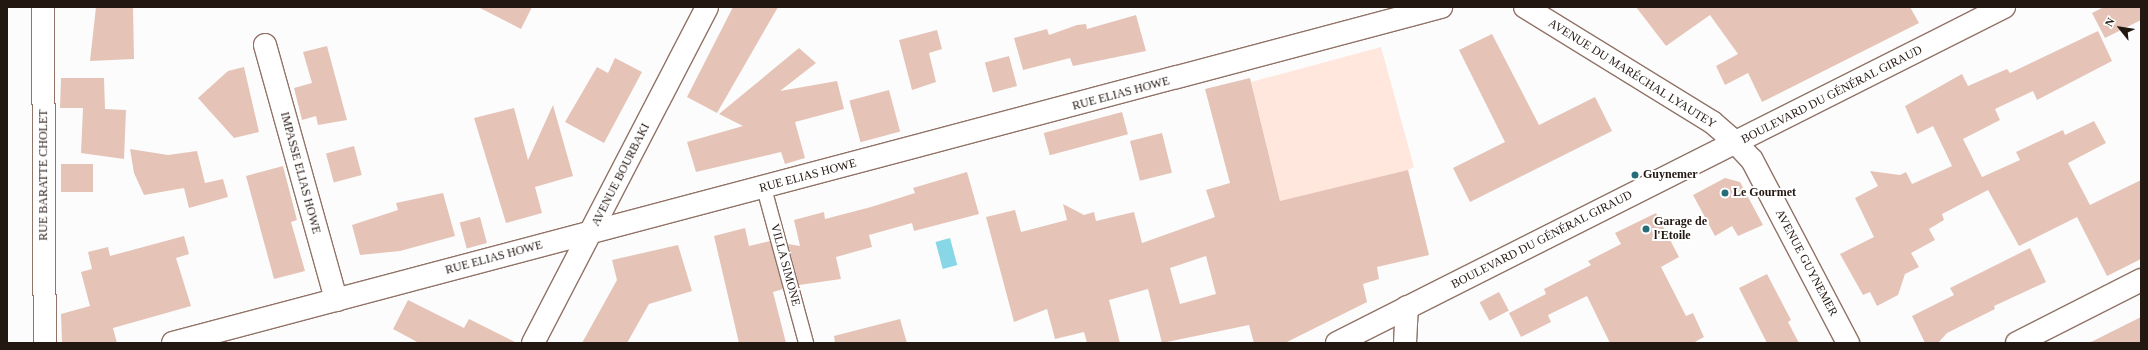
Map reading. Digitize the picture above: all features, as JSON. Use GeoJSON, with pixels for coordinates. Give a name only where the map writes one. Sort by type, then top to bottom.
{"type":"FeatureCollection","features":[{"type":"Feature","properties":{"kind":"street","name":"RUE BARATTE CHOLET"},"geometry":{"type":"LineString","coordinates":[[43,7],[45,343]]}},
{"type":"Feature","properties":{"kind":"street","name":"AVENUE BOURBAKI"},"geometry":{"type":"LineString","coordinates":[[533,343],[707,7]]}},
{"type":"Feature","properties":{"kind":"street","name":"RUE ELIAS HOWE"},"geometry":{"type":"LineString","coordinates":[[174,343],[591,232],[764,188],[1441,7]]}},
{"type":"Feature","properties":{"kind":"street","name":"AVENUE DU MARÉCHAL LYAUTEY"},"geometry":{"type":"LineString","coordinates":[[1525,7],[1712,122],[1736,143]]}},
{"type":"Feature","properties":{"kind":"street","name":"BOULEVARD DU GÉNÉRAL GIRAUD"},"geometry":{"type":"LineString","coordinates":[[1337,343],[1736,143],[1980,12],[2004,7]]}},
{"type":"Feature","properties":{"kind":"street","name":"IMPASSE ELIAS HOWE"},"geometry":{"type":"LineString","coordinates":[[265,45],[336,300]]}},
{"type":"Feature","properties":{"kind":"street","name":"AVENUE GUYNEMER"},"geometry":{"type":"LineString","coordinates":[[1736,143],[1752,160],[1848,343]]}},
{"type":"Feature","properties":{"kind":"street"},"geometry":{"type":"LineString","coordinates":[[2017,343],[2141,280]]}},
{"type":"Feature","properties":{"kind":"street"},"geometry":{"type":"LineString","coordinates":[[1405,343],[1407,307]]}},
{"type":"Feature","properties":{"kind":"lane","name":"VILLA SIMONE"},"geometry":{"type":"LineString","coordinates":[[764,188],[806,343]]}},
{"type":"Feature","properties":{"kind":"shaded area"},"geometry":{"type":"Polygon","coordinates":[[[1381,47],[1414,167],[1408,170],[1423,231],[1295,262],[1251,82],[1381,47]]]}},
{"type":"Feature","properties":{"kind":"water"},"geometry":{"type":"Polygon","coordinates":[[[950,238],[957,265],[943,269],[936,242],[950,238]]]}},
{"type":"Feature","properties":{"kind":"building"},"geometry":{"type":"Polygon","coordinates":[[[96,7],[133,7],[134,59],[90,61],[96,7]]]}},
{"type":"Feature","properties":{"kind":"building"},"geometry":{"type":"Polygon","coordinates":[[[478,7],[532,7],[521,29],[478,7]]]}},
{"type":"Feature","properties":{"kind":"building"},"geometry":{"type":"Polygon","coordinates":[[[733,7],[778,7],[717,113],[687,97],[733,7]]]}},
{"type":"Feature","properties":{"kind":"building"},"geometry":{"type":"Polygon","coordinates":[[[1636,7],[1910,7],[1919,23],[1762,102],[1748,73],[1725,85],[1716,66],[1738,54],[1710,15],[1666,46],[1636,7]]]}},
{"type":"Feature","properties":{"kind":"building"},"geometry":{"type":"Polygon","coordinates":[[[2104,7],[2141,7],[2141,20],[2105,38],[2092,13],[2104,7]]]}},
{"type":"Feature","properties":{"kind":"building"},"geometry":{"type":"Polygon","coordinates":[[[1136,15],[1146,51],[1073,66],[1070,58],[1023,70],[1014,38],[1047,29],[1049,35],[1077,25],[1086,24],[1087,29],[1136,15]]]}},
{"type":"Feature","properties":{"kind":"building"},"geometry":{"type":"Polygon","coordinates":[[[937,30],[942,49],[929,53],[936,82],[912,90],[899,40],[937,30]]]}},
{"type":"Feature","properties":{"kind":"building"},"geometry":{"type":"Polygon","coordinates":[[[2098,31],[2112,61],[2037,100],[2033,91],[1995,109],[2000,120],[1963,139],[1982,177],[2020,160],[2016,152],[2063,130],[2065,135],[2094,121],[2106,143],[2068,163],[2090,205],[2141,180],[2141,259],[2107,276],[2077,217],[2019,246],[1988,190],[1942,214],[1944,220],[1929,229],[1935,240],[1911,253],[1919,267],[1905,274],[1898,295],[1877,306],[1870,292],[1863,295],[1840,254],[1874,237],[1855,198],[1878,186],[1870,171],[1900,175],[1906,172],[1912,184],[1952,166],[1933,126],[1917,134],[1905,106],[1962,74],[1968,86],[2007,69],[2010,73],[2098,31]]]}},
{"type":"Feature","properties":{"kind":"building"},"geometry":{"type":"Polygon","coordinates":[[[1492,34],[1539,125],[1595,97],[1612,131],[1470,202],[1453,168],[1505,142],[1459,50],[1492,34]]]}},
{"type":"Feature","properties":{"kind":"building"},"geometry":{"type":"Polygon","coordinates":[[[327,46],[347,120],[318,125],[316,116],[302,120],[294,88],[312,83],[303,52],[327,46]]]}},
{"type":"Feature","properties":{"kind":"building"},"geometry":{"type":"Polygon","coordinates":[[[799,48],[816,63],[780,91],[837,81],[844,109],[795,122],[805,158],[785,164],[781,152],[696,172],[687,142],[743,126],[719,114],[799,48]]]}},
{"type":"Feature","properties":{"kind":"building"},"geometry":{"type":"Polygon","coordinates":[[[1009,56],[1017,86],[993,92],[985,62],[1009,56]]]}},
{"type":"Feature","properties":{"kind":"building"},"geometry":{"type":"Polygon","coordinates":[[[615,58],[642,72],[604,143],[565,122],[597,67],[608,73],[615,58]]]}},
{"type":"Feature","properties":{"kind":"building"},"geometry":{"type":"Polygon","coordinates":[[[244,67],[259,132],[234,138],[198,98],[228,71],[244,67]]]}},
{"type":"Feature","properties":{"kind":"building"},"geometry":{"type":"Polygon","coordinates":[[[61,78],[104,78],[105,109],[126,110],[124,159],[81,153],[83,108],[60,108],[61,78]]]}},
{"type":"Feature","properties":{"kind":"building"},"geometry":{"type":"Polygon","coordinates":[[[1250,78],[1280,201],[1408,170],[1429,255],[1377,267],[1379,279],[1363,284],[1367,302],[1285,343],[1254,343],[1249,325],[1162,343],[1148,289],[1109,300],[1120,343],[1087,343],[1084,332],[1055,339],[1047,309],[1014,322],[986,217],[1015,210],[1021,232],[1067,220],[1063,204],[1084,215],[1094,212],[1096,221],[1134,212],[1142,243],[1215,217],[1206,190],[1230,183],[1205,89],[1250,78]],[[1206,256],[1170,268],[1180,304],[1216,294],[1206,256]]]}},
{"type":"Feature","properties":{"kind":"building"},"geometry":{"type":"Polygon","coordinates":[[[889,90],[900,132],[861,142],[849,101],[889,90]]]}},
{"type":"Feature","properties":{"kind":"building"},"geometry":{"type":"Polygon","coordinates":[[[553,105],[573,176],[535,187],[542,213],[506,223],[474,118],[514,108],[528,160],[553,105]]]}},
{"type":"Feature","properties":{"kind":"building"},"geometry":{"type":"Polygon","coordinates":[[[1122,112],[1128,134],[1050,155],[1044,133],[1122,112]]]}},
{"type":"Feature","properties":{"kind":"building"},"geometry":{"type":"Polygon","coordinates":[[[1162,133],[1172,173],[1140,181],[1130,141],[1162,133]]]}},
{"type":"Feature","properties":{"kind":"building"},"geometry":{"type":"Polygon","coordinates":[[[354,146],[362,175],[334,182],[326,154],[354,146]]]}},
{"type":"Feature","properties":{"kind":"building"},"geometry":{"type":"Polygon","coordinates":[[[130,149],[168,155],[197,151],[205,183],[223,179],[228,197],[189,208],[184,188],[144,195],[134,173],[130,149]]]}},
{"type":"Feature","properties":{"kind":"building"},"geometry":{"type":"Polygon","coordinates":[[[61,164],[93,164],[93,192],[61,192],[61,164]]]}},
{"type":"Feature","properties":{"kind":"building"},"geometry":{"type":"Polygon","coordinates":[[[283,166],[297,220],[291,222],[305,271],[274,279],[246,176],[283,166]]]}},
{"type":"Feature","properties":{"kind":"building"},"geometry":{"type":"Polygon","coordinates":[[[967,172],[979,214],[914,231],[912,223],[869,235],[872,247],[836,257],[841,279],[799,285],[788,244],[800,246],[794,220],[824,212],[825,219],[871,207],[915,193],[913,188],[967,172]]]}},
{"type":"Feature","properties":{"kind":"building"},"geometry":{"type":"Polygon","coordinates":[[[1725,178],[1740,182],[1763,225],[1738,236],[1732,226],[1715,236],[1693,195],[1725,178]]]}},
{"type":"Feature","properties":{"kind":"building"},"geometry":{"type":"Polygon","coordinates":[[[443,193],[455,236],[400,251],[360,255],[352,225],[398,210],[396,203],[443,193]]]}},
{"type":"Feature","properties":{"kind":"building"},"geometry":{"type":"Polygon","coordinates":[[[1656,213],[1679,257],[1661,267],[1686,316],[1693,313],[1704,337],[1693,343],[1610,343],[1587,296],[1548,315],[1551,322],[1521,337],[1509,313],[1546,294],[1544,289],[1591,265],[1588,261],[1621,244],[1615,233],[1656,213]]]}},
{"type":"Feature","properties":{"kind":"building"},"geometry":{"type":"Polygon","coordinates":[[[480,217],[487,243],[467,249],[460,222],[480,217]]]}},
{"type":"Feature","properties":{"kind":"building"},"geometry":{"type":"Polygon","coordinates":[[[745,228],[749,246],[770,241],[783,289],[773,292],[786,343],[739,343],[714,236],[745,228]]]}},
{"type":"Feature","properties":{"kind":"building"},"geometry":{"type":"Polygon","coordinates":[[[184,236],[189,254],[176,258],[191,306],[113,328],[117,343],[62,343],[61,314],[90,306],[81,272],[92,269],[88,252],[108,247],[110,256],[184,236]]]}},
{"type":"Feature","properties":{"kind":"building"},"geometry":{"type":"Polygon","coordinates":[[[678,245],[692,291],[649,304],[627,343],[582,343],[617,280],[612,260],[678,245]]]}},
{"type":"Feature","properties":{"kind":"building"},"geometry":{"type":"Polygon","coordinates":[[[2030,248],[2046,282],[1994,306],[1995,309],[1947,333],[1938,343],[1925,343],[1912,316],[1954,295],[1950,288],[2030,248]]]}},
{"type":"Feature","properties":{"kind":"building"},"geometry":{"type":"Polygon","coordinates":[[[1767,274],[1791,320],[1788,322],[1799,343],[1767,343],[1739,288],[1767,274]]]}},
{"type":"Feature","properties":{"kind":"building"},"geometry":{"type":"Polygon","coordinates":[[[1499,292],[1509,311],[1489,321],[1480,302],[1499,292]]]}},
{"type":"Feature","properties":{"kind":"building"},"geometry":{"type":"Polygon","coordinates":[[[408,300],[464,328],[469,319],[517,343],[419,343],[393,329],[408,300]]]}},
{"type":"Feature","properties":{"kind":"building"},"geometry":{"type":"Polygon","coordinates":[[[2141,317],[2141,343],[2089,343],[2141,317]]]}},
{"type":"Feature","properties":{"kind":"building"},"geometry":{"type":"Polygon","coordinates":[[[900,319],[907,343],[835,343],[834,336],[900,319]]]}},
{"type":"Feature","properties":{"kind":"place","name":"Guynemer"},"geometry":{"type":"Point","coordinates":[1635,175]}},
{"type":"Feature","properties":{"kind":"place","name":"Le Gourmet"},"geometry":{"type":"Point","coordinates":[1725,193]}},
{"type":"Feature","properties":{"kind":"place","name":"Garage de l'Etoile"},"geometry":{"type":"Point","coordinates":[1646,229]}}]}
